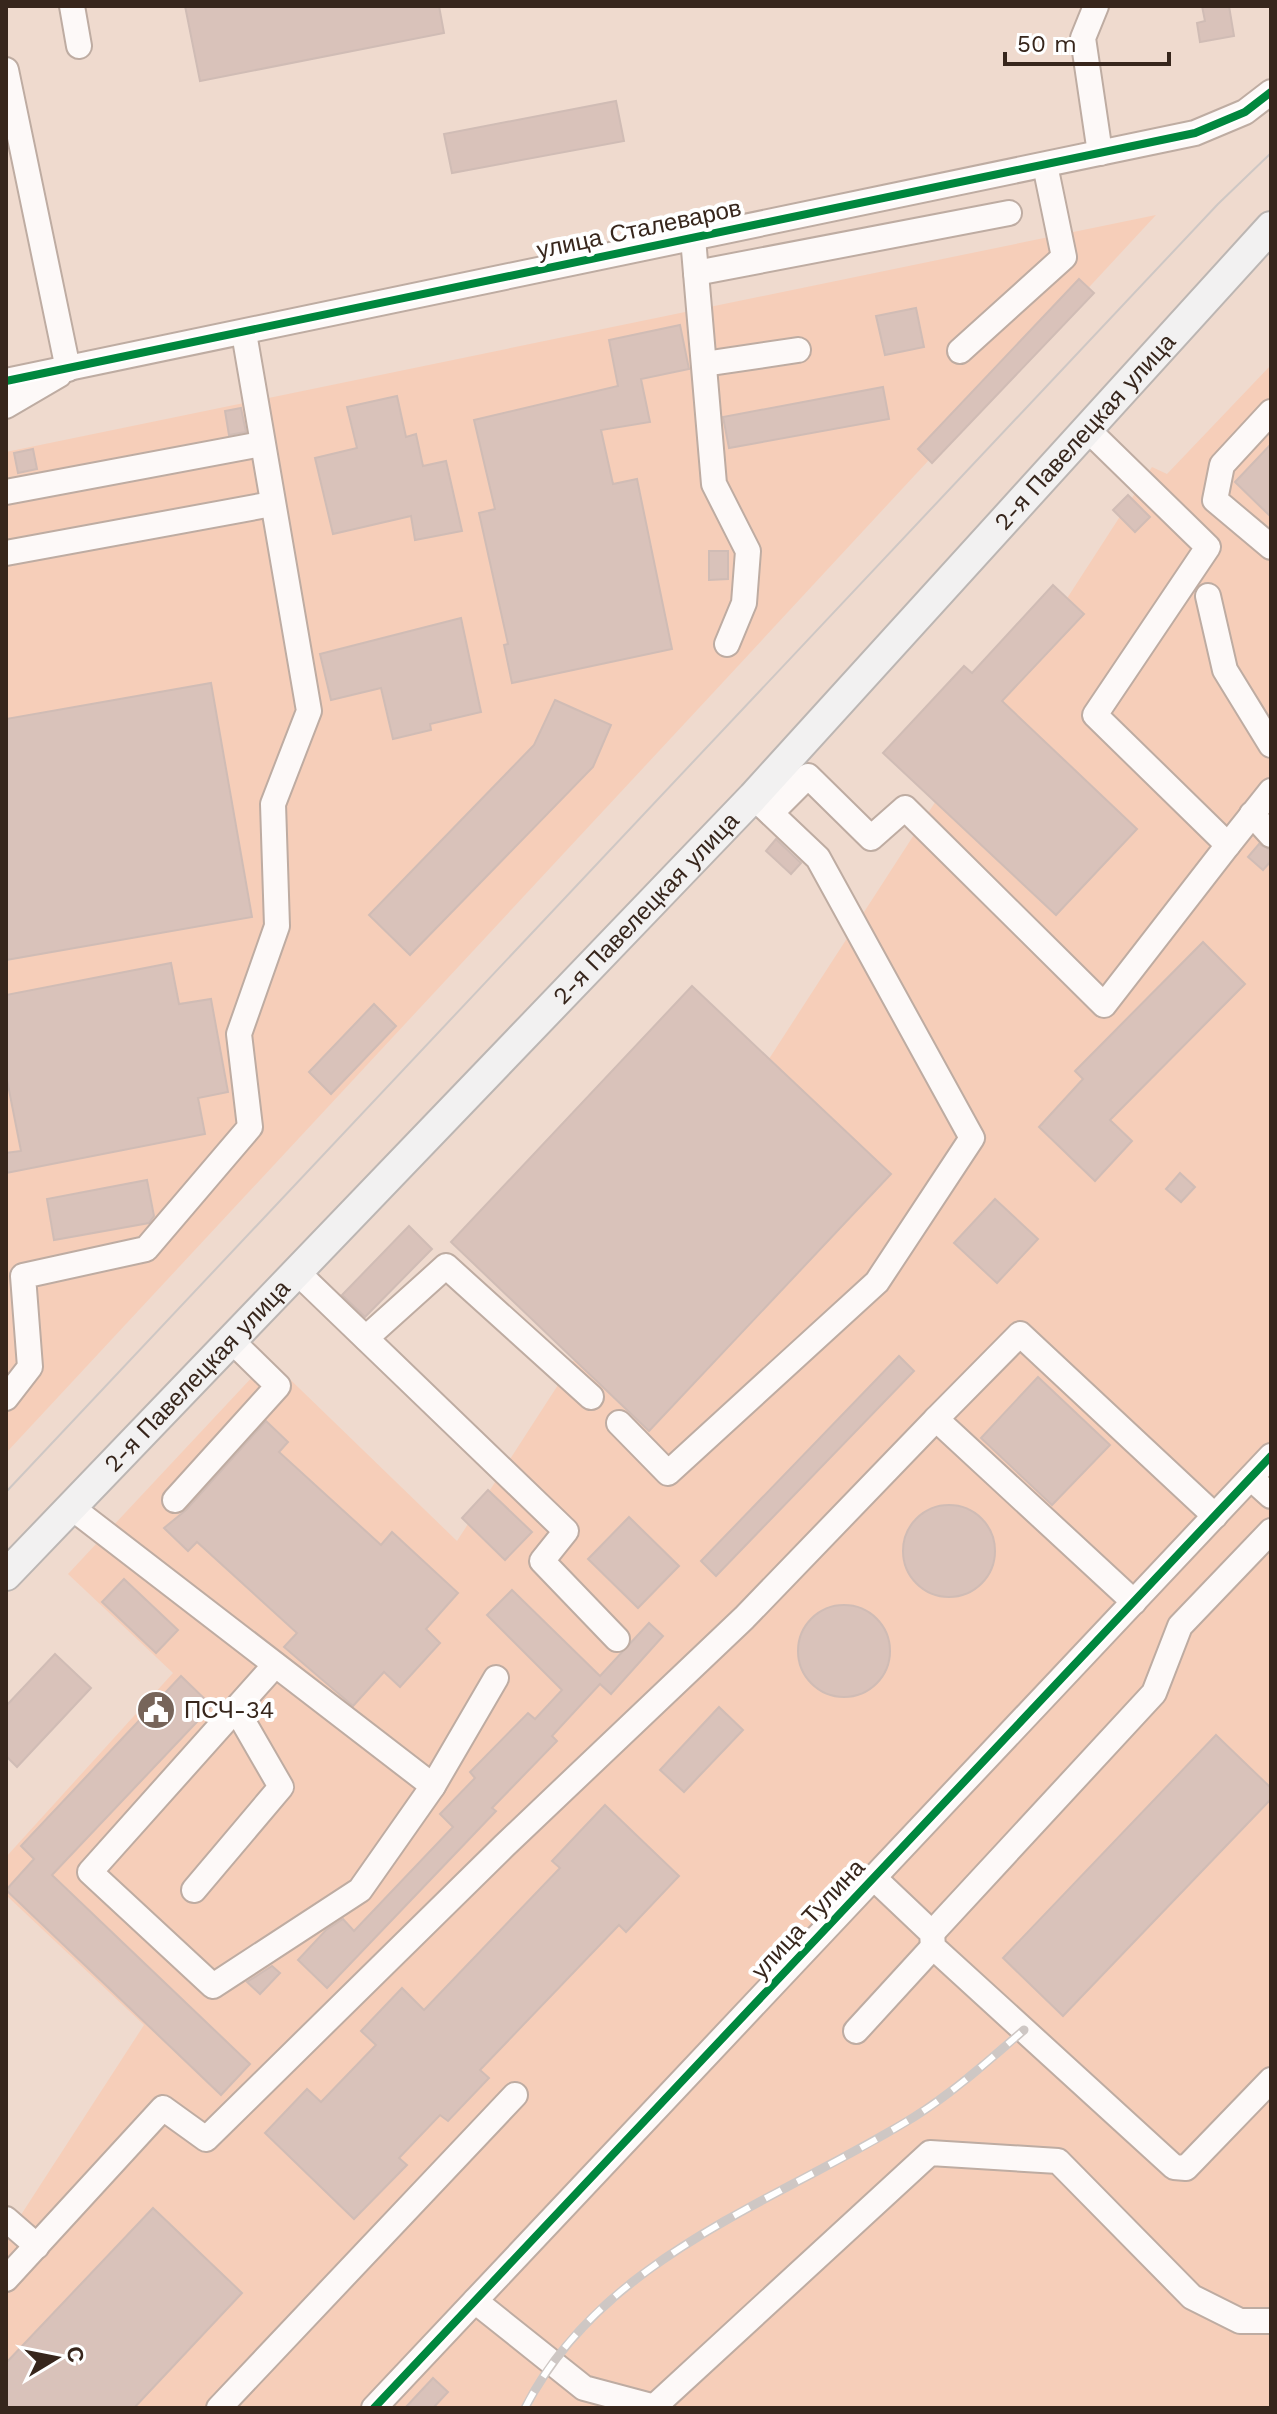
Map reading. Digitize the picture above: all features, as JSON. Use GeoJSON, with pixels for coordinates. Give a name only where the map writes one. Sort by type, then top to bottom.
{"type":"FeatureCollection","features":[{"type":"Feature","properties":{"kind":"main road","name":"2-я Павелецкая улица"},"geometry":{"type":"LineString","coordinates":[[6,1575],[297,1272],[762,805],[1087,429],[1271,227]]}},
{"type":"Feature","properties":{"kind":"street"},"geometry":{"type":"LineString","coordinates":[[72,6],[79,46]]}},
{"type":"Feature","properties":{"kind":"street"},"geometry":{"type":"LineString","coordinates":[[1096,6],[1083,38],[1100,153]]}},
{"type":"Feature","properties":{"kind":"street"},"geometry":{"type":"LineString","coordinates":[[7,80],[68,369]]}},
{"type":"Feature","properties":{"kind":"street","name":"улица Сталеваров"},"geometry":{"type":"LineString","coordinates":[[6,381],[1195,133],[1245,112],[1271,92]]}},
{"type":"Feature","properties":{"kind":"street"},"geometry":{"type":"LineString","coordinates":[[960,351],[1064,257],[1045,165]]}},
{"type":"Feature","properties":{"kind":"street"},"geometry":{"type":"LineString","coordinates":[[696,273],[1009,213]]}},
{"type":"Feature","properties":{"kind":"street"},"geometry":{"type":"LineString","coordinates":[[693,238],[714,484],[748,551],[744,603],[727,644]]}},
{"type":"Feature","properties":{"kind":"street"},"geometry":{"type":"LineString","coordinates":[[6,1398],[30,1367],[23,1276],[146,1249],[250,1127],[239,1034],[277,926],[273,804],[309,711],[244,333]]}},
{"type":"Feature","properties":{"kind":"street"},"geometry":{"type":"LineString","coordinates":[[704,364],[798,350]]}},
{"type":"Feature","properties":{"kind":"street","name":"улица Сталеваров"},"geometry":{"type":"LineString","coordinates":[[6,406],[68,369]]}},
{"type":"Feature","properties":{"kind":"street"},"geometry":{"type":"LineString","coordinates":[[1271,412],[1222,465],[1215,500],[1271,547]]}},
{"type":"Feature","properties":{"kind":"street"},"geometry":{"type":"LineString","coordinates":[[1087,429],[1208,547],[1095,715],[1228,845]]}},
{"type":"Feature","properties":{"kind":"street"},"geometry":{"type":"LineString","coordinates":[[6,492],[261,444]]}},
{"type":"Feature","properties":{"kind":"street"},"geometry":{"type":"LineString","coordinates":[[6,553],[272,504]]}},
{"type":"Feature","properties":{"kind":"street"},"geometry":{"type":"LineString","coordinates":[[1208,596],[1225,670],[1271,745]]}},
{"type":"Feature","properties":{"kind":"street"},"geometry":{"type":"LineString","coordinates":[[619,1423],[668,1473],[877,1282],[972,1138],[818,858],[762,805],[808,776],[871,838],[905,808],[1104,1005],[1271,791]]}},
{"type":"Feature","properties":{"kind":"street"},"geometry":{"type":"LineString","coordinates":[[1252,814],[1271,835]]}},
{"type":"Feature","properties":{"kind":"street"},"geometry":{"type":"LineString","coordinates":[[366,1338],[446,1266],[591,1397]]}},
{"type":"Feature","properties":{"kind":"street"},"geometry":{"type":"LineString","coordinates":[[297,1272],[566,1531],[542,1561],[617,1639]]}},
{"type":"Feature","properties":{"kind":"street"},"geometry":{"type":"LineString","coordinates":[[6,2279],[163,2108],[206,2139],[493,1856],[744,1618],[1020,1334],[1215,1516]]}},
{"type":"Feature","properties":{"kind":"street"},"geometry":{"type":"LineString","coordinates":[[175,1500],[278,1386],[231,1340]]}},
{"type":"Feature","properties":{"kind":"street"},"geometry":{"type":"LineString","coordinates":[[936,1419],[1134,1602]]}},
{"type":"Feature","properties":{"kind":"street","name":"улица Тулина"},"geometry":{"type":"LineString","coordinates":[[374,2408],[1271,1456]]}},
{"type":"Feature","properties":{"kind":"street"},"geometry":{"type":"LineString","coordinates":[[1251,1478],[1271,1496]]}},
{"type":"Feature","properties":{"kind":"street"},"geometry":{"type":"LineString","coordinates":[[71,1507],[433,1786]]}},
{"type":"Feature","properties":{"kind":"street"},"geometry":{"type":"LineString","coordinates":[[856,2031],[932,1940],[1154,1693],[1180,1626],[1271,1531]]}},
{"type":"Feature","properties":{"kind":"street"},"geometry":{"type":"LineString","coordinates":[[275,1665],[90,1872],[213,1986],[360,1890],[433,1786],[496,1678]]}},
{"type":"Feature","properties":{"kind":"street"},"geometry":{"type":"LineString","coordinates":[[194,1890],[281,1787],[236,1709]]}},
{"type":"Feature","properties":{"kind":"street"},"geometry":{"type":"LineString","coordinates":[[874,1878],[932,1940],[1174,2167],[1186,2168],[1271,2080]]}},
{"type":"Feature","properties":{"kind":"street"},"geometry":{"type":"LineString","coordinates":[[219,2408],[515,2095]]}},
{"type":"Feature","properties":{"kind":"street"},"geometry":{"type":"LineString","coordinates":[[475,2301],[584,2388],[658,2407],[930,2153],[1058,2161],[1192,2297],[1240,2321],[1271,2321]]}},
{"type":"Feature","properties":{"kind":"street"},"geometry":{"type":"LineString","coordinates":[[6,2219],[37,2246]]}},
{"type":"Feature","properties":{"kind":"shaded area"},"geometry":{"type":"Polygon","coordinates":[[[1156,215],[712,694],[6,1453],[6,452],[1156,215]]]}},
{"type":"Feature","properties":{"kind":"shaded area"},"geometry":{"type":"Polygon","coordinates":[[[1271,365],[1271,2408],[6,2408],[6,2238],[144,2025],[6,1895],[6,1857],[173,1673],[68,1574],[269,1359],[457,1541],[1152,467],[1167,474],[1271,365]]]}},
{"type":"Feature","properties":{"kind":"building"},"geometry":{"type":"Polygon","coordinates":[[[185,6],[439,6],[444,33],[200,81],[185,6]]]}},
{"type":"Feature","properties":{"kind":"building"},"geometry":{"type":"Polygon","coordinates":[[[1202,6],[1229,6],[1234,36],[1200,42],[1197,23],[1205,21],[1202,6]]]}},
{"type":"Feature","properties":{"kind":"building"},"geometry":{"type":"Polygon","coordinates":[[[616,101],[624,141],[452,173],[444,134],[616,101]]]}},
{"type":"Feature","properties":{"kind":"building"},"geometry":{"type":"Polygon","coordinates":[[[1079,279],[1094,293],[932,463],[918,449],[1079,279]]]}},
{"type":"Feature","properties":{"kind":"building"},"geometry":{"type":"Polygon","coordinates":[[[916,308],[924,347],[885,355],[876,316],[916,308]]]}},
{"type":"Feature","properties":{"kind":"building"},"geometry":{"type":"Polygon","coordinates":[[[680,325],[689,369],[641,379],[650,422],[601,430],[613,484],[637,479],[672,649],[512,683],[504,645],[508,644],[479,513],[495,509],[474,420],[618,386],[609,340],[680,325]]]}},
{"type":"Feature","properties":{"kind":"building"},"geometry":{"type":"Polygon","coordinates":[[[883,387],[889,419],[729,448],[723,417],[883,387]]]}},
{"type":"Feature","properties":{"kind":"building"},"geometry":{"type":"Polygon","coordinates":[[[397,396],[406,437],[416,434],[423,466],[446,461],[462,531],[415,540],[411,516],[333,534],[315,458],[357,448],[347,407],[397,396]]]}},
{"type":"Feature","properties":{"kind":"building"},"geometry":{"type":"Polygon","coordinates":[[[241,408],[246,432],[229,435],[225,411],[241,408]]]}},
{"type":"Feature","properties":{"kind":"building"},"geometry":{"type":"Polygon","coordinates":[[[1271,444],[1271,517],[1235,482],[1271,444]]]}},
{"type":"Feature","properties":{"kind":"building"},"geometry":{"type":"Polygon","coordinates":[[[33,449],[37,469],[18,473],[14,453],[33,449]]]}},
{"type":"Feature","properties":{"kind":"building"},"geometry":{"type":"Polygon","coordinates":[[[1128,495],[1150,517],[1135,532],[1113,510],[1128,495]]]}},
{"type":"Feature","properties":{"kind":"building"},"geometry":{"type":"Polygon","coordinates":[[[709,551],[728,551],[728,579],[709,580],[709,551]]]}},
{"type":"Feature","properties":{"kind":"building"},"geometry":{"type":"Polygon","coordinates":[[[1053,585],[1084,614],[1002,701],[1137,829],[1056,915],[883,753],[964,666],[972,673],[1053,585]]]}},
{"type":"Feature","properties":{"kind":"building"},"geometry":{"type":"Polygon","coordinates":[[[461,618],[481,712],[430,724],[431,730],[393,739],[381,688],[331,700],[320,654],[461,618]]]}},
{"type":"Feature","properties":{"kind":"building"},"geometry":{"type":"Polygon","coordinates":[[[211,683],[252,917],[6,960],[6,719],[211,683]]]}},
{"type":"Feature","properties":{"kind":"building"},"geometry":{"type":"Polygon","coordinates":[[[555,700],[611,725],[593,767],[410,955],[369,915],[534,745],[555,700]]]}},
{"type":"Feature","properties":{"kind":"building"},"geometry":{"type":"Polygon","coordinates":[[[776,839],[801,863],[791,874],[766,851],[776,839]]]}},
{"type":"Feature","properties":{"kind":"building"},"geometry":{"type":"Polygon","coordinates":[[[1259,844],[1271,850],[1271,861],[1263,870],[1248,857],[1259,844]]]}},
{"type":"Feature","properties":{"kind":"building"},"geometry":{"type":"Polygon","coordinates":[[[1203,942],[1245,984],[1110,1120],[1132,1141],[1095,1181],[1039,1127],[1083,1079],[1075,1071],[1203,942]]]}},
{"type":"Feature","properties":{"kind":"building"},"geometry":{"type":"Polygon","coordinates":[[[171,963],[179,1004],[211,999],[228,1092],[198,1098],[205,1134],[6,1173],[6,1153],[21,1151],[6,1075],[6,995],[171,963]]]}},
{"type":"Feature","properties":{"kind":"building"},"geometry":{"type":"Polygon","coordinates":[[[692,986],[891,1174],[649,1431],[451,1242],[692,986]]]}},
{"type":"Feature","properties":{"kind":"building"},"geometry":{"type":"Polygon","coordinates":[[[374,1004],[396,1026],[331,1094],[309,1072],[374,1004]]]}},
{"type":"Feature","properties":{"kind":"building"},"geometry":{"type":"Polygon","coordinates":[[[1180,1173],[1195,1187],[1181,1202],[1166,1189],[1180,1173]]]}},
{"type":"Feature","properties":{"kind":"building"},"geometry":{"type":"Polygon","coordinates":[[[147,1180],[154,1216],[149,1223],[54,1240],[47,1199],[147,1180]]]}},
{"type":"Feature","properties":{"kind":"building"},"geometry":{"type":"Polygon","coordinates":[[[995,1199],[1038,1239],[997,1283],[954,1243],[995,1199]]]}},
{"type":"Feature","properties":{"kind":"building"},"geometry":{"type":"Polygon","coordinates":[[[409,1226],[432,1249],[365,1317],[342,1295],[409,1226]]]}},
{"type":"Feature","properties":{"kind":"building"},"geometry":{"type":"Polygon","coordinates":[[[899,1356],[914,1371],[716,1576],[701,1561],[899,1356]]]}},
{"type":"Feature","properties":{"kind":"building"},"geometry":{"type":"Polygon","coordinates":[[[1038,1377],[1110,1445],[1052,1505],[981,1438],[1038,1377]]]}},
{"type":"Feature","properties":{"kind":"building"},"geometry":{"type":"Polygon","coordinates":[[[266,1421],[288,1442],[279,1452],[381,1545],[392,1532],[458,1593],[426,1629],[440,1643],[400,1687],[384,1672],[353,1706],[284,1647],[297,1633],[197,1542],[188,1551],[164,1528],[186,1510],[266,1421]]]}},
{"type":"Feature","properties":{"kind":"building"},"geometry":{"type":"Polygon","coordinates":[[[488,1490],[532,1532],[505,1560],[462,1518],[488,1490]]]}},
{"type":"Feature","properties":{"kind":"building"},"geometry":{"type":"Polygon","coordinates":[[[949,1505],[966,1509],[981,1519],[991,1534],[995,1551],[991,1568],[981,1583],[966,1593],[949,1597],[932,1593],[917,1583],[907,1568],[903,1551],[907,1534],[917,1519],[932,1509],[949,1505]]]}},
{"type":"Feature","properties":{"kind":"building"},"geometry":{"type":"Polygon","coordinates":[[[629,1517],[679,1566],[638,1608],[588,1559],[629,1517]]]}},
{"type":"Feature","properties":{"kind":"building"},"geometry":{"type":"Polygon","coordinates":[[[124,1579],[178,1630],[156,1653],[102,1602],[124,1579]]]}},
{"type":"Feature","properties":{"kind":"building"},"geometry":{"type":"Polygon","coordinates":[[[512,1590],[600,1676],[649,1623],[663,1636],[611,1694],[600,1684],[552,1736],[557,1741],[492,1808],[496,1811],[327,1988],[298,1960],[326,1930],[343,1919],[354,1931],[453,1827],[440,1814],[475,1778],[470,1772],[528,1713],[535,1719],[562,1690],[487,1615],[512,1590]]]}},
{"type":"Feature","properties":{"kind":"building"},"geometry":{"type":"Polygon","coordinates":[[[844,1605],[861,1609],[876,1619],[886,1634],[890,1651],[886,1668],[876,1683],[861,1693],[844,1697],[827,1693],[812,1683],[802,1668],[798,1651],[802,1634],[812,1619],[827,1609],[844,1605]]]}},
{"type":"Feature","properties":{"kind":"building"},"geometry":{"type":"Polygon","coordinates":[[[55,1654],[91,1688],[17,1767],[6,1756],[6,1706],[55,1654]]]}},
{"type":"Feature","properties":{"kind":"building"},"geometry":{"type":"Polygon","coordinates":[[[181,1676],[212,1706],[52,1875],[250,2064],[221,2095],[6,1890],[34,1859],[21,1846],[181,1676]]]}},
{"type":"Feature","properties":{"kind":"building"},"geometry":{"type":"Polygon","coordinates":[[[719,1707],[743,1730],[684,1792],[660,1770],[719,1707]]]}},
{"type":"Feature","properties":{"kind":"building"},"geometry":{"type":"Polygon","coordinates":[[[1216,1735],[1271,1788],[1271,1799],[1063,2016],[1003,1958],[1216,1735]]]}},
{"type":"Feature","properties":{"kind":"building"},"geometry":{"type":"Polygon","coordinates":[[[605,1805],[679,1876],[626,1932],[619,1925],[480,2070],[489,2078],[448,2121],[440,2115],[399,2158],[407,2165],[354,2219],[265,2133],[307,2089],[321,2102],[376,2045],[361,2031],[402,1988],[424,2010],[560,1868],[552,1861],[605,1805]]]}},
{"type":"Feature","properties":{"kind":"building"},"geometry":{"type":"Polygon","coordinates":[[[272,1966],[280,1973],[260,1994],[247,1982],[272,1966]]]}},
{"type":"Feature","properties":{"kind":"building"},"geometry":{"type":"Polygon","coordinates":[[[153,2208],[242,2293],[134,2408],[6,2408],[6,2363],[153,2208]]]}},
{"type":"Feature","properties":{"kind":"building"},"geometry":{"type":"Polygon","coordinates":[[[433,2378],[448,2392],[433,2408],[405,2408],[433,2378]]]}},
{"type":"Feature","properties":{"kind":"tram line"},"geometry":{"type":"LineString","coordinates":[[6,1492],[1218,204],[1271,153]]}},
{"type":"Feature","properties":{"kind":"railway"},"geometry":{"type":"LineString","coordinates":[[525,2408],[559,2355],[600,2310],[646,2271],[698,2237],[914,2117],[1024,2030]]}},
{"type":"Feature","properties":{"kind":"cycle path"},"geometry":{"type":"LineString","coordinates":[[6,381],[1195,133],[1245,112],[1271,92]]}},
{"type":"Feature","properties":{"kind":"cycle path"},"geometry":{"type":"LineString","coordinates":[[374,2408],[1271,1456]]}},
{"type":"Feature","properties":{"kind":"place","name":"ПСЧ-34"},"geometry":{"type":"Point","coordinates":[156,1710]}}]}
